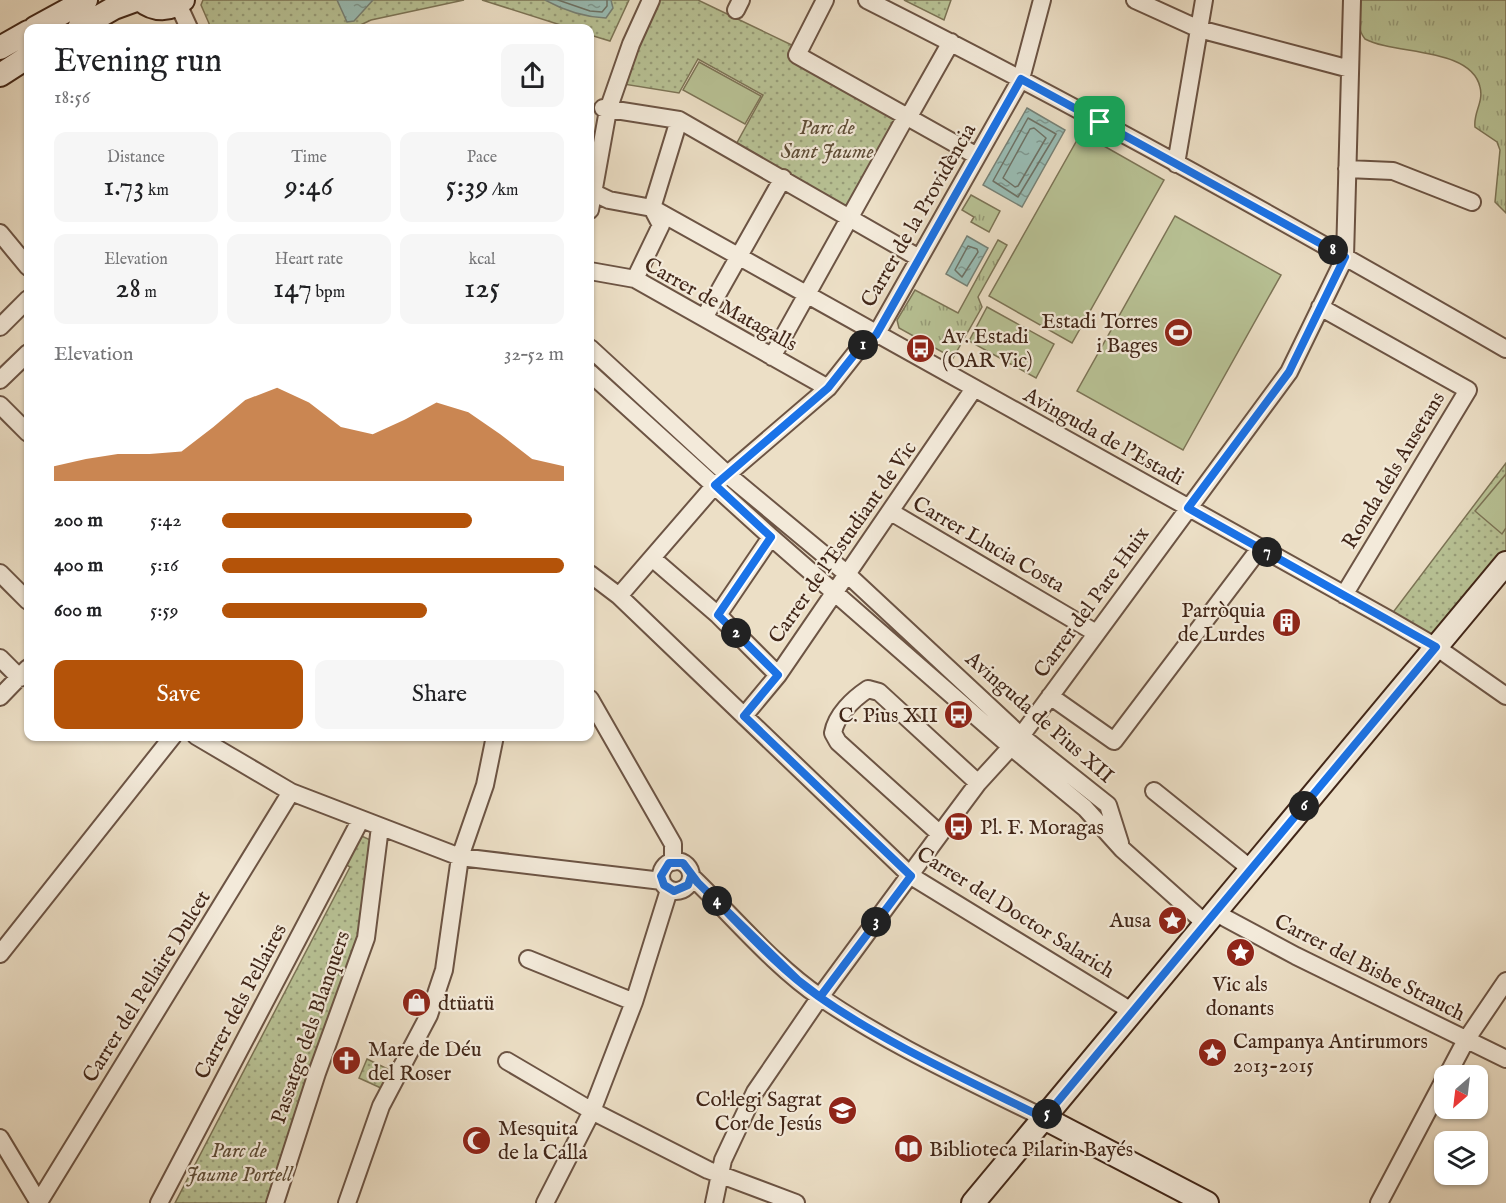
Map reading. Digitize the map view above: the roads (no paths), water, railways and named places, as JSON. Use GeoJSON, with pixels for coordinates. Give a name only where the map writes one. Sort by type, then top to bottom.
{"type":"FeatureCollection","features":[{"type":"Feature","properties":{"kind":"street"},"geometry":{"type":"LineString","coordinates":[[42,24],[86,0]]}},
{"type":"Feature","properties":{"kind":"street"},"geometry":{"type":"LineString","coordinates":[[86,24],[114,8],[136,0]]}},
{"type":"Feature","properties":{"kind":"street"},"geometry":{"type":"LineString","coordinates":[[141,0],[158,9],[181,2],[188,24]]}},
{"type":"Feature","properties":{"kind":"street"},"geometry":{"type":"LineString","coordinates":[[594,175],[606,109],[651,0]]}},
{"type":"Feature","properties":{"kind":"street"},"geometry":{"type":"LineString","coordinates":[[825,0],[797,55],[977,156]]}},
{"type":"Feature","properties":{"kind":"street"},"geometry":{"type":"LineString","coordinates":[[867,0],[1021,79],[1345,257],[1506,349]]}},
{"type":"Feature","properties":{"kind":"street","name":"Carrer de la Providència"},"geometry":{"type":"LineString","coordinates":[[619,596],[721,480],[828,388],[862,345],[876,335],[1021,79],[1042,0]]}},
{"type":"Feature","properties":{"kind":"street"},"geometry":{"type":"LineString","coordinates":[[1136,0],[1199,29],[1350,69]]}},
{"type":"Feature","properties":{"kind":"street"},"geometry":{"type":"LineString","coordinates":[[1176,164],[1204,0]]}},
{"type":"Feature","properties":{"kind":"street"},"geometry":{"type":"LineString","coordinates":[[1345,257],[1352,0]]}},
{"type":"Feature","properties":{"kind":"street"},"geometry":{"type":"LineString","coordinates":[[0,48],[24,34]]}},
{"type":"Feature","properties":{"kind":"street"},"geometry":{"type":"LineString","coordinates":[[772,357],[904,120],[908,118],[951,42]]}},
{"type":"Feature","properties":{"kind":"street"},"geometry":{"type":"LineString","coordinates":[[0,75],[24,60]]}},
{"type":"Feature","properties":{"kind":"street"},"geometry":{"type":"LineString","coordinates":[[606,109],[679,120],[783,178],[795,189],[919,258]]}},
{"type":"Feature","properties":{"kind":"street"},"geometry":{"type":"LineString","coordinates":[[634,279],[662,225],[652,208],[679,120]]}},
{"type":"Feature","properties":{"kind":"street"},"geometry":{"type":"LineString","coordinates":[[1347,169],[1393,171],[1472,202]]}},
{"type":"Feature","properties":{"kind":"street"},"geometry":{"type":"LineString","coordinates":[[704,318],[783,178]]}},
{"type":"Feature","properties":{"kind":"street","name":"Avinguda de l'Estadi"},"geometry":{"type":"LineString","coordinates":[[594,193],[609,200],[652,208],[973,390],[1436,647],[1506,696]]}},
{"type":"Feature","properties":{"kind":"street"},"geometry":{"type":"LineString","coordinates":[[0,233],[24,262]]}},
{"type":"Feature","properties":{"kind":"street","name":"Carrer del Pare Huix"},"geometry":{"type":"LineString","coordinates":[[714,1203],[723,1160],[755,1092],[820,997],[940,834],[978,783],[1050,696],[1289,372],[1345,257]]}},
{"type":"Feature","properties":{"kind":"street","name":"Carrer de Matagalls"},"geometry":{"type":"LineString","coordinates":[[594,273],[634,279],[828,388]]}},
{"type":"Feature","properties":{"kind":"street"},"geometry":{"type":"LineString","coordinates":[[0,327],[24,303]]}},
{"type":"Feature","properties":{"kind":"street","name":"Ronda dels Ausetans"},"geometry":{"type":"LineString","coordinates":[[1320,307],[1468,390],[1344,595]]}},
{"type":"Feature","properties":{"kind":"street","name":"Avinguda de Pius XII"},"geometry":{"type":"LineString","coordinates":[[594,352],[721,480],[771,537],[833,592],[1015,741],[1108,805],[1122,849]]}},
{"type":"Feature","properties":{"kind":"street"},"geometry":{"type":"LineString","coordinates":[[0,380],[24,357]]}},
{"type":"Feature","properties":{"kind":"street","name":"Avinguda de Pius XII"},"geometry":{"type":"LineString","coordinates":[[594,376],[721,480],[846,573],[1015,741]]}},
{"type":"Feature","properties":{"kind":"street","name":"Carrer de l'Estudiant de Vic"},"geometry":{"type":"LineString","coordinates":[[744,716],[778,675],[973,390]]}},
{"type":"Feature","properties":{"kind":"street"},"geometry":{"type":"LineString","coordinates":[[0,405],[24,429]]}},
{"type":"Feature","properties":{"kind":"street","name":"Carrer Llucia Costa"},"geometry":{"type":"LineString","coordinates":[[891,512],[1096,633]]}},
{"type":"Feature","properties":{"kind":"street"},"geometry":{"type":"LineString","coordinates":[[718,615],[771,537]]}},
{"type":"Feature","properties":{"kind":"street"},"geometry":{"type":"LineString","coordinates":[[1050,696],[1114,741],[1260,548]]}},
{"type":"Feature","properties":{"kind":"street"},"geometry":{"type":"LineString","coordinates":[[652,558],[718,615],[778,675]]}},
{"type":"Feature","properties":{"kind":"street"},"geometry":{"type":"LineString","coordinates":[[973,1203],[1506,563]]}},
{"type":"Feature","properties":{"kind":"street"},"geometry":{"type":"LineString","coordinates":[[0,573],[24,598]]}},
{"type":"Feature","properties":{"kind":"street","name":"Carrer del Doctor Salarich"},"geometry":{"type":"LineString","coordinates":[[594,577],[619,596],[911,876],[1133,1012]]}},
{"type":"Feature","properties":{"kind":"street"},"geometry":{"type":"LineString","coordinates":[[0,658],[24,673],[0,697]]}},
{"type":"Feature","properties":{"kind":"street"},"geometry":{"type":"LineString","coordinates":[[940,834],[838,742],[832,733],[835,722],[858,696],[868,689],[879,692],[978,783]]}},
{"type":"Feature","properties":{"kind":"street"},"geometry":{"type":"LineString","coordinates":[[594,706],[673,844],[673,862]]}},
{"type":"Feature","properties":{"kind":"street"},"geometry":{"type":"LineString","coordinates":[[0,954],[169,741]]}},
{"type":"Feature","properties":{"kind":"street"},"geometry":{"type":"LineString","coordinates":[[204,741],[291,792],[460,857],[684,889],[691,876]]}},
{"type":"Feature","properties":{"kind":"street"},"geometry":{"type":"LineString","coordinates":[[347,1203],[381,1106],[429,1015],[444,970],[460,857],[485,785],[494,741]]}},
{"type":"Feature","properties":{"kind":"street"},"geometry":{"type":"LineString","coordinates":[[1154,791],[1251,869]]}},
{"type":"Feature","properties":{"kind":"street","name":"Carrer del Pellaire Dulcet"},"geometry":{"type":"LineString","coordinates":[[39,1203],[291,792]]}},
{"type":"Feature","properties":{"kind":"street","name":"Carrer dels Pellaires"},"geometry":{"type":"LineString","coordinates":[[159,1203],[361,819]]}},
{"type":"Feature","properties":{"kind":"street","name":"Passatge dels Blanquers"},"geometry":{"type":"LineString","coordinates":[[275,1203],[317,1073],[366,938],[380,827]]}},
{"type":"Feature","properties":{"kind":"street","name":"Carrer del Bisbe Strauch"},"geometry":{"type":"LineString","coordinates":[[1122,849],[1211,919],[1506,1059]]}},
{"type":"Feature","properties":{"kind":"street"},"geometry":{"type":"LineString","coordinates":[[545,1203],[592,1111],[634,1002],[666,885],[664,867],[673,862],[683,863],[691,876],[799,981],[820,997],[893,1042],[1207,1203]]}},
{"type":"Feature","properties":{"kind":"street"},"geometry":{"type":"LineString","coordinates":[[528,959],[634,1002]]}},
{"type":"Feature","properties":{"kind":"street"},"geometry":{"type":"LineString","coordinates":[[1453,1065],[1466,1040],[1506,981]]}},
{"type":"Feature","properties":{"kind":"street"},"geometry":{"type":"LineString","coordinates":[[507,1061],[592,1111],[720,1173],[796,1203]]}},
{"type":"Feature","properties":{"kind":"street"},"geometry":{"type":"LineString","coordinates":[[1379,1203],[1434,1099]]}},
{"type":"Feature","properties":{"kind":"street"},"geometry":{"type":"LineString","coordinates":[[0,1138],[39,1203]]}},
{"type":"Feature","properties":{"kind":"water"},"geometry":{"type":"Polygon","coordinates":[[[337,0],[373,0],[354,21],[347,22],[337,0]]]}},
{"type":"Feature","properties":{"kind":"water"},"geometry":{"type":"Polygon","coordinates":[[[545,0],[611,0],[613,8],[606,18],[574,13],[545,0]]]}},
{"type":"Feature","properties":{"kind":"water"},"geometry":{"type":"Polygon","coordinates":[[[1027,108],[1065,130],[1022,207],[983,185],[1027,108]]]}},
{"type":"Feature","properties":{"kind":"water"},"geometry":{"type":"Polygon","coordinates":[[[967,236],[988,248],[967,286],[946,274],[967,236]]]}},
{"type":"Feature","properties":{"kind":"place","name":"Estadi Torres i Bages"},"geometry":{"type":"Point","coordinates":[1179,333]}},
{"type":"Feature","properties":{"kind":"place","name":"Av. Estadi (OAR Vic)"},"geometry":{"type":"Point","coordinates":[921,348]}},
{"type":"Feature","properties":{"kind":"place","name":"Parròquia de Lurdes"},"geometry":{"type":"Point","coordinates":[1286,622]}},
{"type":"Feature","properties":{"kind":"place","name":"C. Pius XII"},"geometry":{"type":"Point","coordinates":[959,715]}},
{"type":"Feature","properties":{"kind":"place","name":"Pl. F. Moragas"},"geometry":{"type":"Point","coordinates":[959,827]}},
{"type":"Feature","properties":{"kind":"place","name":"Ausa"},"geometry":{"type":"Point","coordinates":[1172,920]}},
{"type":"Feature","properties":{"kind":"place","name":"Vic als donants"},"geometry":{"type":"Point","coordinates":[1240,953]}},
{"type":"Feature","properties":{"kind":"place","name":"dtüatü"},"geometry":{"type":"Point","coordinates":[417,1003]}},
{"type":"Feature","properties":{"kind":"place","name":"Campanya Antirumors 2013-2015"},"geometry":{"type":"Point","coordinates":[1212,1053]}},
{"type":"Feature","properties":{"kind":"place","name":"Mare de Déu del Roser"},"geometry":{"type":"Point","coordinates":[347,1061]}},
{"type":"Feature","properties":{"kind":"place","name":"Col·legi Sagrat Cor de Jesús"},"geometry":{"type":"Point","coordinates":[843,1111]}},
{"type":"Feature","properties":{"kind":"place","name":"Mesquita de la Calla"},"geometry":{"type":"Point","coordinates":[477,1140]}},
{"type":"Feature","properties":{"kind":"place","name":"Biblioteca Pilarin Bayés"},"geometry":{"type":"Point","coordinates":[908,1149]}},
{"type":"Feature","properties":{"kind":"park label","name":"Parc de Sant Jaume"},"geometry":{"type":"Point","coordinates":[827,139]}},
{"type":"Feature","properties":{"kind":"park label","name":"Parc de Jaume Portell"},"geometry":{"type":"Point","coordinates":[239,1162]}}]}
